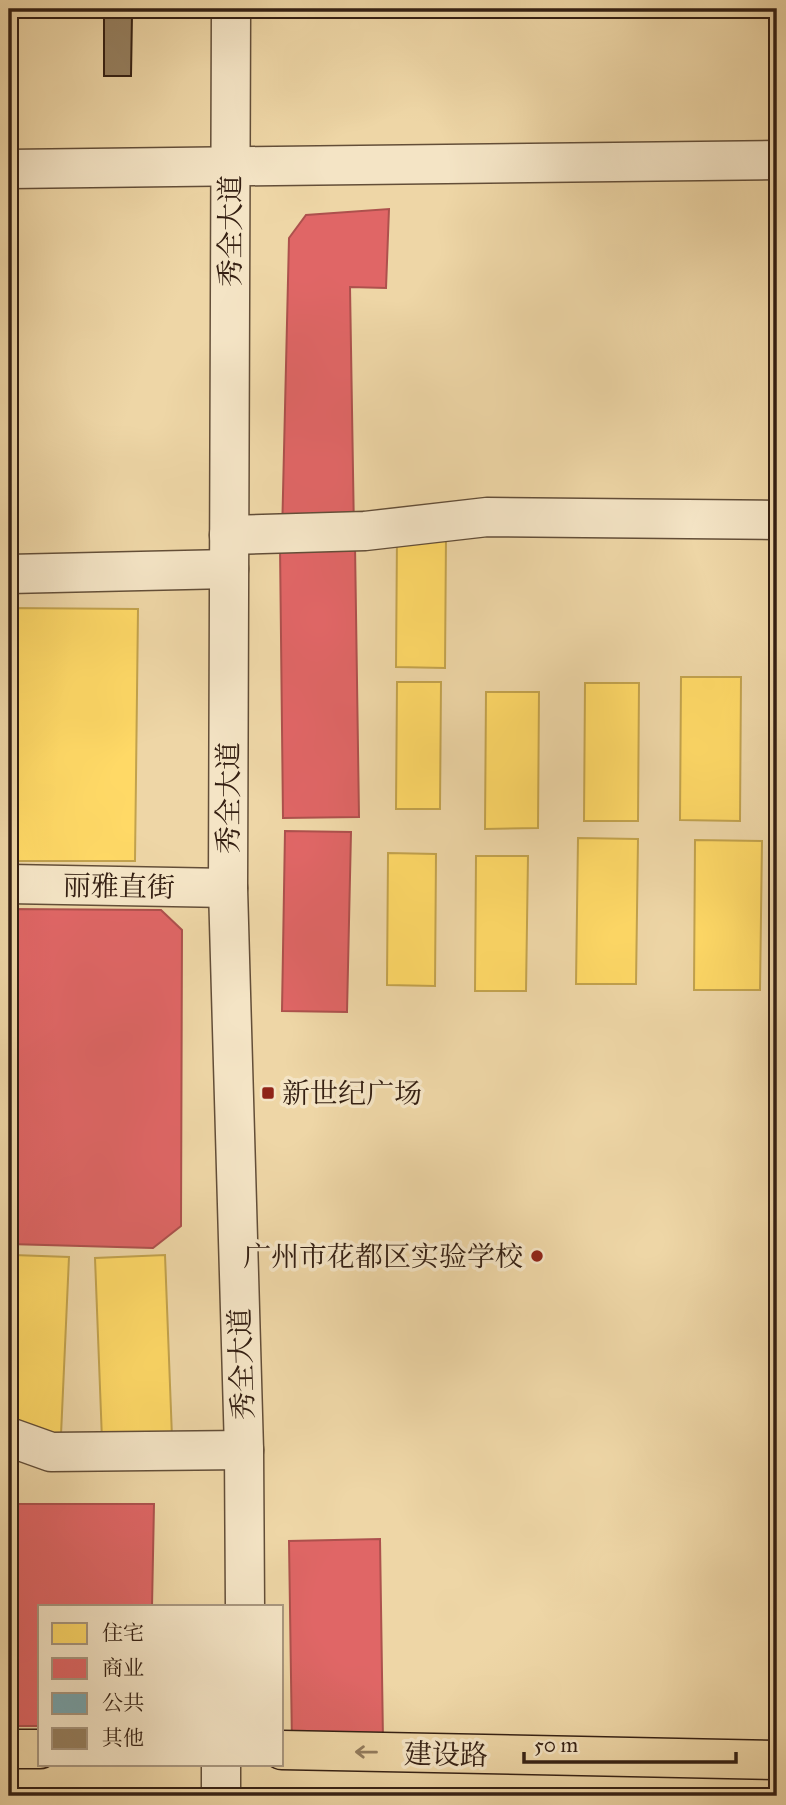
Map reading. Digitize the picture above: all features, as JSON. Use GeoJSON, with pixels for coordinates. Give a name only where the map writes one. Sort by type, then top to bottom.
{"type":"FeatureCollection","features":[{"type":"Feature","properties":{"kind":"main road"},"geometry":{"type":"LineString","coordinates":[[9,1749],[38,1749]]}},
{"type":"Feature","properties":{"kind":"main road","name":"建设路"},"geometry":{"type":"LineString","coordinates":[[284,1751],[777,1760]]}},
{"type":"Feature","properties":{"kind":"street","name":"秀全大道"},"geometry":{"type":"LineString","coordinates":[[231,9],[228,888],[243,1450],[242,1600]]}},
{"type":"Feature","properties":{"kind":"street"},"geometry":{"type":"LineString","coordinates":[[9,169],[777,160]]}},
{"type":"Feature","properties":{"kind":"street"},"geometry":{"type":"LineString","coordinates":[[9,574],[229,552],[365,531],[487,517],[777,520]]}},
{"type":"Feature","properties":{"kind":"street","name":"丽雅直街"},"geometry":{"type":"LineString","coordinates":[[9,884],[228,888]]}},
{"type":"Feature","properties":{"kind":"street"},"geometry":{"type":"LineString","coordinates":[[9,1437],[51,1452],[243,1450]]}},
{"type":"Feature","properties":{"kind":"street"},"geometry":{"type":"LineString","coordinates":[[221,1766],[221,1796]]}},
{"type":"Feature","properties":{"kind":"street"},"geometry":{"type":"LineString","coordinates":[[247,1766],[247,1796]]}},
{"type":"Feature","properties":{"kind":"building: 住宅"},"geometry":{"type":"Polygon","coordinates":[[[371,217],[369,268],[340,276],[339,523],[291,529],[291,269],[295,242],[313,223],[371,217]]]}},
{"type":"Feature","properties":{"kind":"building: 住宅"},"geometry":{"type":"Polygon","coordinates":[[[397,535],[446,535],[445,668],[396,667],[397,535]]]}},
{"type":"Feature","properties":{"kind":"building: 住宅"},"geometry":{"type":"Polygon","coordinates":[[[348,550],[350,808],[292,809],[290,551],[348,550]]]}},
{"type":"Feature","properties":{"kind":"building: 住宅"},"geometry":{"type":"Polygon","coordinates":[[[9,608],[138,609],[135,861],[9,861],[9,608]]]}},
{"type":"Feature","properties":{"kind":"building: 住宅"},"geometry":{"type":"Polygon","coordinates":[[[681,677],[741,677],[740,821],[680,820],[681,677]]]}},
{"type":"Feature","properties":{"kind":"building: 住宅"},"geometry":{"type":"Polygon","coordinates":[[[397,682],[441,682],[440,809],[396,809],[397,682]]]}},
{"type":"Feature","properties":{"kind":"building: 住宅"},"geometry":{"type":"Polygon","coordinates":[[[585,683],[639,683],[638,821],[584,821],[585,683]]]}},
{"type":"Feature","properties":{"kind":"building: 住宅"},"geometry":{"type":"Polygon","coordinates":[[[486,692],[539,692],[538,828],[485,829],[486,692]]]}},
{"type":"Feature","properties":{"kind":"building: 住宅"},"geometry":{"type":"Polygon","coordinates":[[[578,838],[638,839],[636,984],[576,984],[578,838]]]}},
{"type":"Feature","properties":{"kind":"building: 住宅"},"geometry":{"type":"Polygon","coordinates":[[[695,840],[762,841],[760,990],[694,990],[695,840]]]}},
{"type":"Feature","properties":{"kind":"building: 住宅"},"geometry":{"type":"Polygon","coordinates":[[[335,841],[338,1000],[290,1001],[288,842],[335,841]]]}},
{"type":"Feature","properties":{"kind":"building: 住宅"},"geometry":{"type":"Polygon","coordinates":[[[388,853],[436,854],[435,986],[387,985],[388,853]]]}},
{"type":"Feature","properties":{"kind":"building: 住宅"},"geometry":{"type":"Polygon","coordinates":[[[476,856],[528,856],[526,991],[475,991],[476,856]]]}},
{"type":"Feature","properties":{"kind":"building: 住宅"},"geometry":{"type":"Polygon","coordinates":[[[11,922],[149,922],[153,1024],[96,1025],[98,988],[45,991],[39,1196],[91,1197],[89,1162],[157,1159],[161,1217],[146,1236],[9,1234],[11,922]]]}},
{"type":"Feature","properties":{"kind":"building: 住宅"},"geometry":{"type":"Polygon","coordinates":[[[100,1035],[154,1035],[152,1147],[98,1146],[100,1035]]]}},
{"type":"Feature","properties":{"kind":"building: 住宅"},"geometry":{"type":"Polygon","coordinates":[[[13,1255],[69,1257],[61,1435],[9,1432],[13,1255]]]}},
{"type":"Feature","properties":{"kind":"building: 住宅"},"geometry":{"type":"Polygon","coordinates":[[[165,1255],[172,1437],[102,1440],[95,1258],[165,1255]]]}},
{"type":"Feature","properties":{"kind":"building: 住宅"},"geometry":{"type":"Polygon","coordinates":[[[300,1544],[358,1547],[355,1616],[297,1613],[300,1544]]]}},
{"type":"Feature","properties":{"kind":"building: 住宅"},"geometry":{"type":"Polygon","coordinates":[[[298,1629],[368,1630],[366,1739],[296,1738],[298,1629]]]}},
{"type":"Feature","properties":{"kind":"building: 商业"},"geometry":{"type":"Polygon","coordinates":[[[389,209],[386,288],[350,287],[354,533],[282,536],[289,238],[306,215],[389,209]]]}},
{"type":"Feature","properties":{"kind":"building: 商业"},"geometry":{"type":"Polygon","coordinates":[[[355,545],[359,817],[283,818],[280,546],[355,545]]]}},
{"type":"Feature","properties":{"kind":"building: 商业"},"geometry":{"type":"Polygon","coordinates":[[[285,831],[351,832],[347,1012],[282,1011],[285,831]]]}},
{"type":"Feature","properties":{"kind":"building: 商业"},"geometry":{"type":"Polygon","coordinates":[[[9,909],[161,910],[182,930],[181,1226],[153,1248],[9,1244],[9,909]]]}},
{"type":"Feature","properties":{"kind":"building: 商业"},"geometry":{"type":"Polygon","coordinates":[[[9,1504],[154,1504],[152,1605],[38,1605],[38,1726],[9,1726],[9,1504]]]}},
{"type":"Feature","properties":{"kind":"building: 商业"},"geometry":{"type":"Polygon","coordinates":[[[380,1539],[383,1741],[292,1744],[289,1541],[380,1539]]]}},
{"type":"Feature","properties":{"kind":"building: 公共"},"geometry":{"type":"Polygon","coordinates":[[[105,9],[132,9],[132,15],[104,15],[105,9]]]}},
{"type":"Feature","properties":{"kind":"building: 其他"},"geometry":{"type":"Polygon","coordinates":[[[104,15],[132,15],[131,76],[104,76],[104,15]]]}},
{"type":"Feature","properties":{"kind":"place","name":"新世纪广场"},"geometry":{"type":"Point","coordinates":[268,1093]}},
{"type":"Feature","properties":{"kind":"place","name":"广州市花都区实验学校"},"geometry":{"type":"Point","coordinates":[537,1256]}}]}
